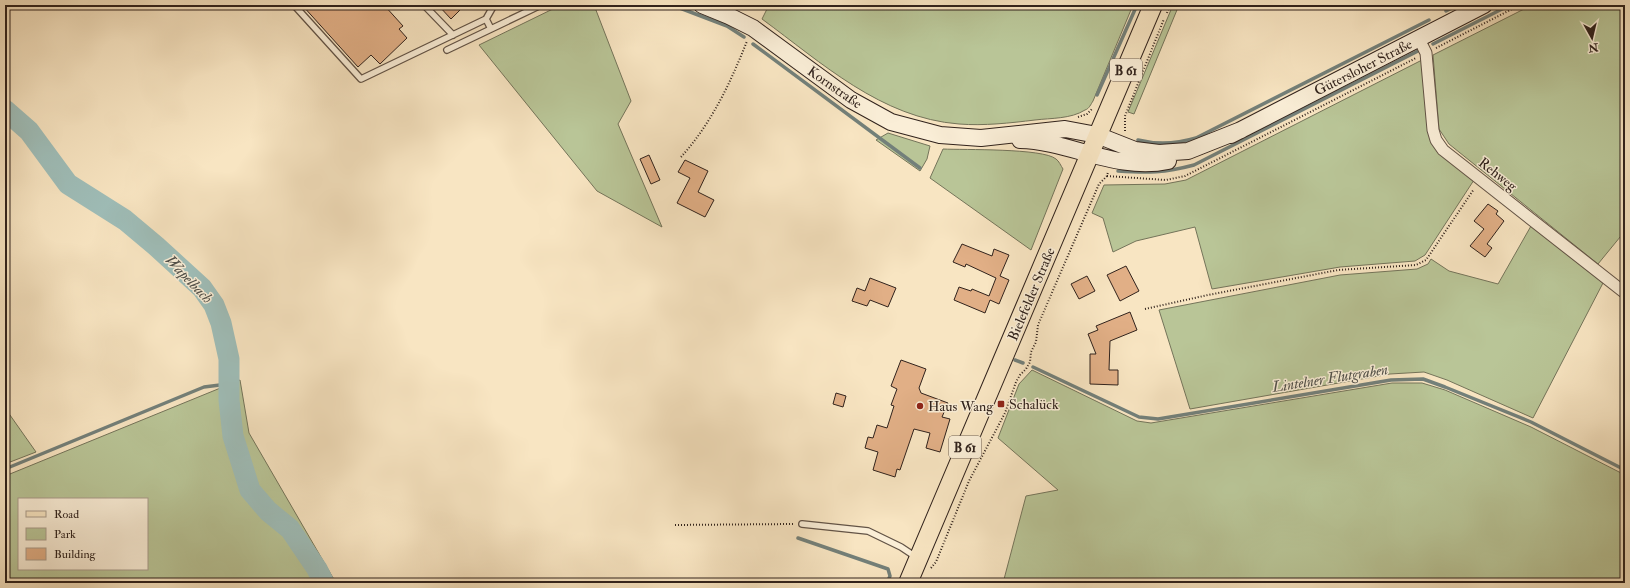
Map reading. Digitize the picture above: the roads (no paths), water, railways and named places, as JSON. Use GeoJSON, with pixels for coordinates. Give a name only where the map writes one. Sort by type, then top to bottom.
{"type":"FeatureCollection","features":[{"type":"Feature","properties":{"kind":"main road","name":"Kornstraße"},"geometry":{"type":"LineString","coordinates":[[702,5],[729,16],[752,28],[851,100],[891,122],[941,133],[995,140],[1028,140],[1060,146],[1090,155]]}},
{"type":"Feature","properties":{"kind":"main road","name":"Bielefelder Straße"},"geometry":{"type":"LineString","coordinates":[[908,583],[924,563],[1097,135],[1153,5]]}},
{"type":"Feature","properties":{"kind":"main road","name":"Gütersloher Straße"},"geometry":{"type":"LineString","coordinates":[[1090,155],[1132,163],[1160,163],[1189,157],[1484,5]]}},
{"type":"Feature","properties":{"kind":"main road","name":"Kornstraße"},"geometry":{"type":"LineString","coordinates":[[981,138],[1065,129],[1097,135]]}},
{"type":"Feature","properties":{"kind":"main road","name":"Gütersloher Straße"},"geometry":{"type":"LineString","coordinates":[[1097,135],[1135,150],[1159,153],[1188,151],[1241,130]]}},
{"type":"Feature","properties":{"kind":"street","name":"Rehweg"},"geometry":{"type":"LineString","coordinates":[[1418,39],[1426,53],[1433,130],[1436,140],[1443,150],[1625,293]]}},
{"type":"Feature","properties":{"kind":"lane"},"geometry":{"type":"LineString","coordinates":[[294,5],[361,79],[486,19],[494,5]]}},
{"type":"Feature","properties":{"kind":"lane"},"geometry":{"type":"LineString","coordinates":[[424,5],[453,35]]}},
{"type":"Feature","properties":{"kind":"lane"},"geometry":{"type":"LineString","coordinates":[[447,50],[541,5]]}},
{"type":"Feature","properties":{"kind":"lane"},"geometry":{"type":"LineString","coordinates":[[486,19],[491,29]]}},
{"type":"Feature","properties":{"kind":"lane"},"geometry":{"type":"LineString","coordinates":[[802,524],[868,531],[901,547],[924,563]]}},
{"type":"Feature","properties":{"kind":"waterway"},"geometry":{"type":"LineString","coordinates":[[672,5],[727,26],[744,37]]}},
{"type":"Feature","properties":{"kind":"waterway"},"geometry":{"type":"LineString","coordinates":[[1097,95],[1137,5]]}},
{"type":"Feature","properties":{"kind":"waterway"},"geometry":{"type":"LineString","coordinates":[[1446,11],[1458,5]]}},
{"type":"Feature","properties":{"kind":"waterway"},"geometry":{"type":"LineString","coordinates":[[1433,44],[1510,5]]}},
{"type":"Feature","properties":{"kind":"waterway"},"geometry":{"type":"LineString","coordinates":[[1138,140],[1153,143],[1167,143],[1181,142],[1196,138],[1429,20]]}},
{"type":"Feature","properties":{"kind":"waterway"},"geometry":{"type":"LineString","coordinates":[[753,44],[920,168]]}},
{"type":"Feature","properties":{"kind":"waterway"},"geometry":{"type":"LineString","coordinates":[[1118,171],[1156,172],[1174,170],[1194,165],[1418,51]]}},
{"type":"Feature","properties":{"kind":"waterway","name":"Wapelbach"},"geometry":{"type":"LineString","coordinates":[[5,110],[29,131],[68,184],[125,220],[202,288],[214,305],[221,323],[229,359],[229,400],[233,436],[250,490],[268,511],[290,529],[317,569],[324,583]]}},
{"type":"Feature","properties":{"kind":"waterway","name":"Lintelner Flutgraben"},"geometry":{"type":"LineString","coordinates":[[1015,360],[1023,363]]}},
{"type":"Feature","properties":{"kind":"waterway","name":"Lintelner Flutgraben"},"geometry":{"type":"LineString","coordinates":[[1033,367],[1139,417],[1158,419],[1391,380],[1423,379],[1531,422],[1625,470]]}},
{"type":"Feature","properties":{"kind":"waterway"},"geometry":{"type":"LineString","coordinates":[[5,469],[204,387],[228,384]]}},
{"type":"Feature","properties":{"kind":"waterway"},"geometry":{"type":"LineString","coordinates":[[798,538],[888,569],[890,576],[887,583]]}},
{"type":"Feature","properties":{"kind":"place","name":"Schalück"},"geometry":{"type":"Point","coordinates":[1001,404]}},
{"type":"Feature","properties":{"kind":"place","name":"Haus Wang"},"geometry":{"type":"Point","coordinates":[920,406]}}]}
